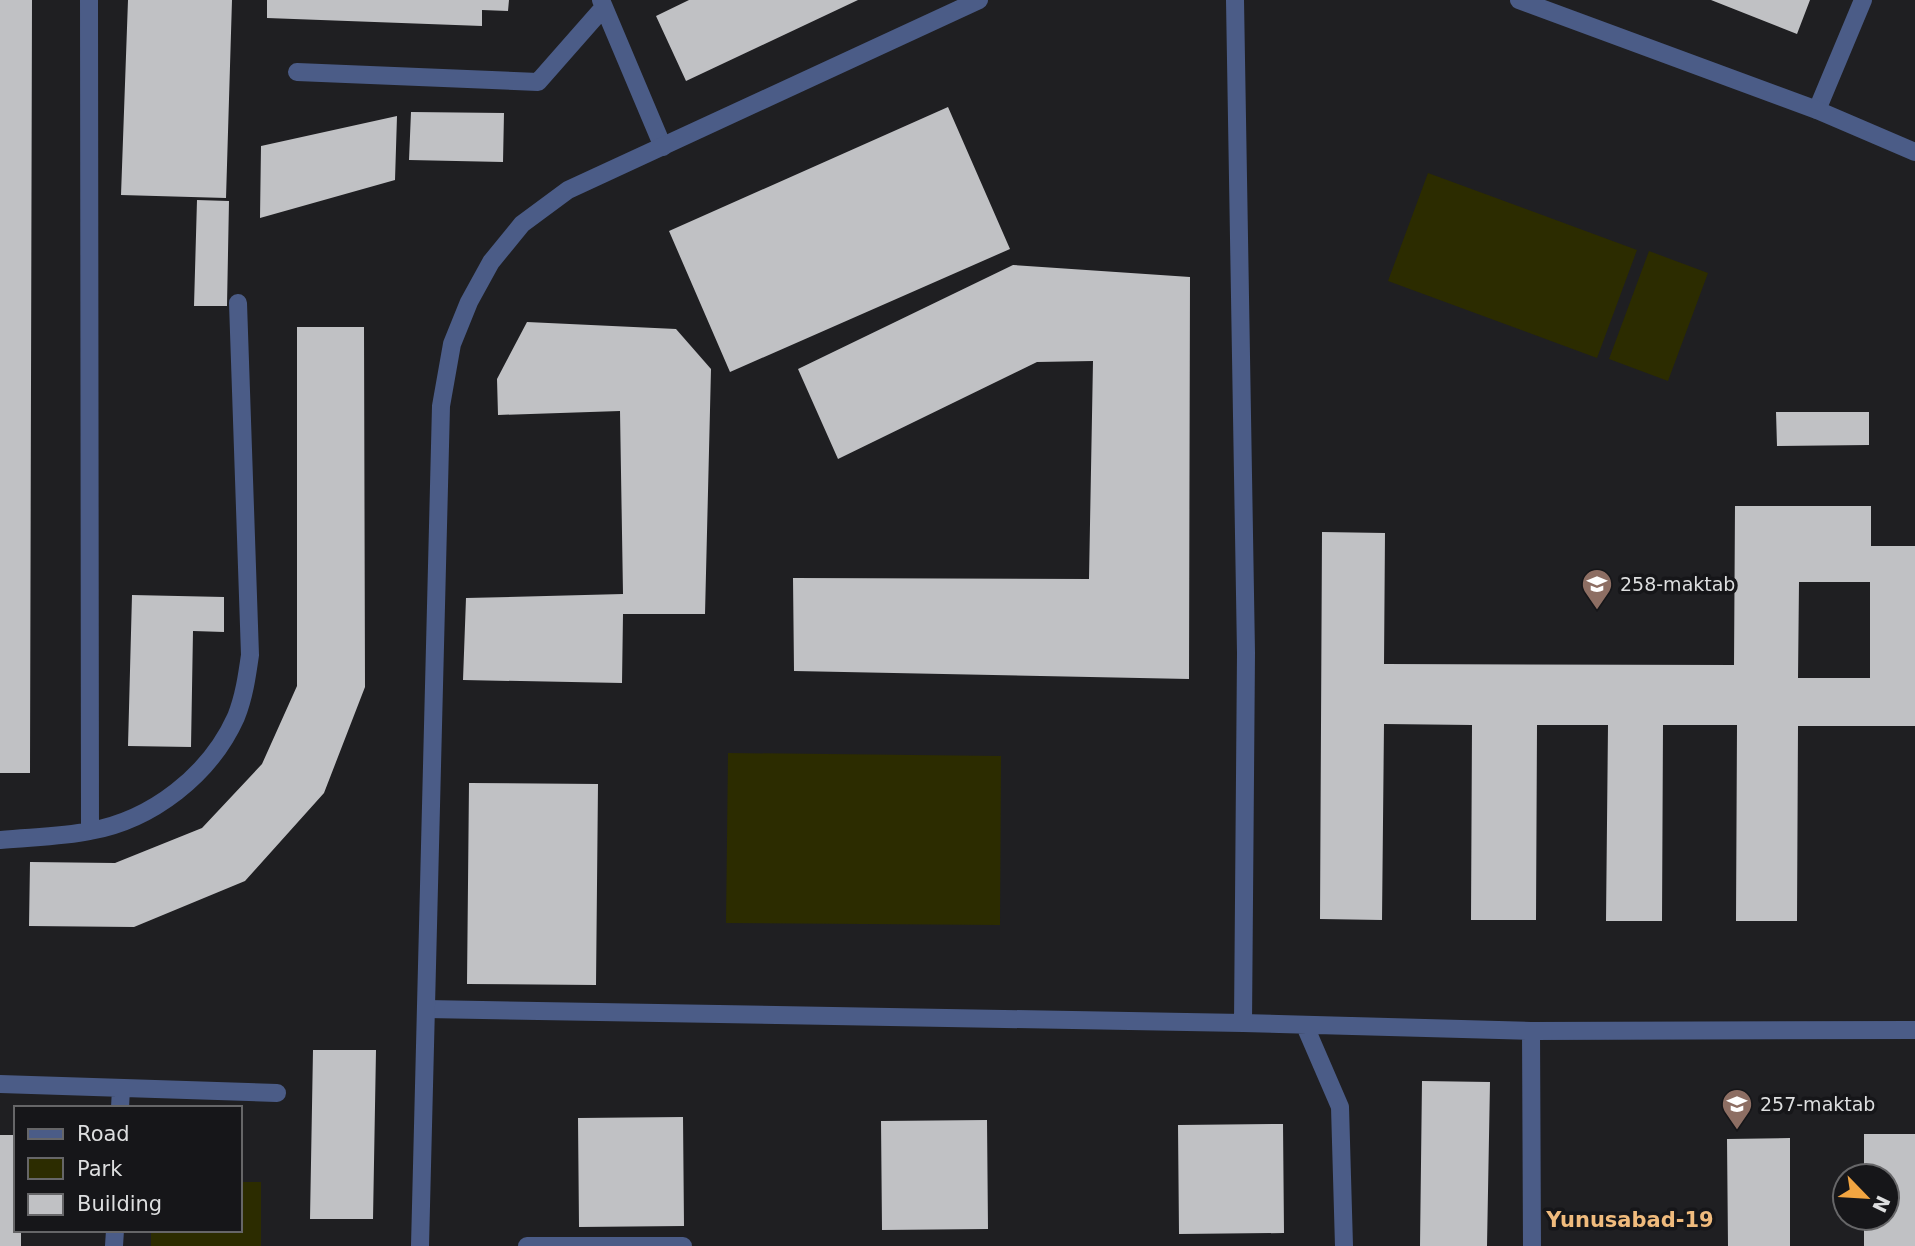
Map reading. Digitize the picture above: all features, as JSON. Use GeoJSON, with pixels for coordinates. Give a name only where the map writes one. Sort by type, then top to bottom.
{"type":"FeatureCollection","features":[{"type":"Feature","properties":{"kind":"street"},"geometry":{"type":"LineString","coordinates":[[89,0],[90,831]]}},
{"type":"Feature","properties":{"kind":"street"},"geometry":{"type":"LineString","coordinates":[[420,1246],[438,483],[442,406],[452,344],[469,302],[491,262],[522,223],[568,190],[979,0]]}},
{"type":"Feature","properties":{"kind":"street"},"geometry":{"type":"LineString","coordinates":[[1235,0],[1246,653],[1243,1024]]}},
{"type":"Feature","properties":{"kind":"street"},"geometry":{"type":"LineString","coordinates":[[1519,0],[1817,110],[1915,152]]}},
{"type":"Feature","properties":{"kind":"street"},"geometry":{"type":"LineString","coordinates":[[1817,110],[1863,0]]}},
{"type":"Feature","properties":{"kind":"street"},"geometry":{"type":"LineString","coordinates":[[297,72],[538,82],[603,4],[663,147]]}},
{"type":"Feature","properties":{"kind":"street"},"geometry":{"type":"LineString","coordinates":[[0,840],[90,831],[123,822],[153,808],[179,790],[200,769],[221,745],[236,716],[250,655],[238,303]]}},
{"type":"Feature","properties":{"kind":"street"},"geometry":{"type":"LineString","coordinates":[[426,1009],[1531,1031],[1915,1030]]}},
{"type":"Feature","properties":{"kind":"street"},"geometry":{"type":"LineString","coordinates":[[1305,1026],[1340,1108],[1344,1246]]}},
{"type":"Feature","properties":{"kind":"street"},"geometry":{"type":"LineString","coordinates":[[1531,1031],[1532,1246]]}},
{"type":"Feature","properties":{"kind":"street"},"geometry":{"type":"LineString","coordinates":[[0,1084],[277,1093]]}},
{"type":"Feature","properties":{"kind":"street"},"geometry":{"type":"LineString","coordinates":[[120,1106],[121,1088]]}},
{"type":"Feature","properties":{"kind":"street"},"geometry":{"type":"LineString","coordinates":[[527,1246],[683,1246]]}},
{"type":"Feature","properties":{"kind":"green space"},"geometry":{"type":"Polygon","coordinates":[[[1428,173],[1637,250],[1597,358],[1388,281],[1428,173]]]}},
{"type":"Feature","properties":{"kind":"green space"},"geometry":{"type":"Polygon","coordinates":[[[1649,251],[1708,273],[1668,381],[1609,359],[1649,251]]]}},
{"type":"Feature","properties":{"kind":"green space"},"geometry":{"type":"Polygon","coordinates":[[[728,753],[1001,756],[1000,925],[726,923],[728,753]]]}},
{"type":"Feature","properties":{"kind":"green space"},"geometry":{"type":"Polygon","coordinates":[[[242,1182],[261,1182],[261,1246],[151,1246],[151,1232],[242,1232],[242,1182]]]}},
{"type":"Feature","properties":{"kind":"building"},"geometry":{"type":"Polygon","coordinates":[[[0,0],[32,0],[30,773],[0,773],[0,0]]]}},
{"type":"Feature","properties":{"kind":"building"},"geometry":{"type":"Polygon","coordinates":[[[128,0],[232,0],[226,198],[121,195],[128,0]]]}},
{"type":"Feature","properties":{"kind":"building"},"geometry":{"type":"Polygon","coordinates":[[[267,0],[509,0],[508,11],[482,10],[482,26],[267,18],[267,0]]]}},
{"type":"Feature","properties":{"kind":"building"},"geometry":{"type":"Polygon","coordinates":[[[689,0],[858,0],[686,81],[656,16],[689,0]]]}},
{"type":"Feature","properties":{"kind":"building"},"geometry":{"type":"Polygon","coordinates":[[[1711,0],[1810,0],[1797,34],[1711,0]]]}},
{"type":"Feature","properties":{"kind":"building"},"geometry":{"type":"Polygon","coordinates":[[[948,107],[1010,249],[730,372],[669,231],[948,107]]]}},
{"type":"Feature","properties":{"kind":"building"},"geometry":{"type":"Polygon","coordinates":[[[411,112],[504,113],[503,162],[409,160],[411,112]]]}},
{"type":"Feature","properties":{"kind":"building"},"geometry":{"type":"Polygon","coordinates":[[[397,116],[395,180],[260,218],[261,146],[397,116]]]}},
{"type":"Feature","properties":{"kind":"building"},"geometry":{"type":"Polygon","coordinates":[[[197,200],[229,201],[227,306],[194,306],[197,200]]]}},
{"type":"Feature","properties":{"kind":"building"},"geometry":{"type":"Polygon","coordinates":[[[1013,265],[1190,277],[1189,679],[794,671],[793,578],[1089,579],[1093,361],[1037,362],[838,459],[798,369],[1013,265]]]}},
{"type":"Feature","properties":{"kind":"building"},"geometry":{"type":"Polygon","coordinates":[[[527,322],[676,329],[711,369],[705,614],[623,614],[622,683],[463,680],[466,598],[623,594],[620,411],[498,415],[497,379],[527,322]]]}},
{"type":"Feature","properties":{"kind":"building"},"geometry":{"type":"Polygon","coordinates":[[[297,327],[364,327],[365,687],[324,793],[245,881],[134,927],[29,926],[30,862],[115,863],[202,828],[262,764],[297,686],[297,327]]]}},
{"type":"Feature","properties":{"kind":"building"},"geometry":{"type":"Polygon","coordinates":[[[1776,412],[1869,412],[1869,445],[1777,446],[1776,412]]]}},
{"type":"Feature","properties":{"kind":"building"},"geometry":{"type":"Polygon","coordinates":[[[1735,506],[1871,506],[1871,546],[1915,546],[1915,726],[1798,726],[1797,921],[1736,921],[1737,725],[1663,725],[1662,921],[1606,921],[1608,725],[1537,725],[1536,920],[1471,920],[1472,725],[1384,724],[1382,920],[1320,919],[1322,532],[1385,533],[1384,664],[1734,665],[1735,506]],[[1799,582],[1798,678],[1870,678],[1870,582],[1799,582]]]}},
{"type":"Feature","properties":{"kind":"building"},"geometry":{"type":"Polygon","coordinates":[[[132,595],[224,597],[224,632],[193,631],[191,747],[128,746],[132,595]]]}},
{"type":"Feature","properties":{"kind":"building"},"geometry":{"type":"Polygon","coordinates":[[[469,783],[598,784],[596,985],[467,984],[469,783]]]}},
{"type":"Feature","properties":{"kind":"building"},"geometry":{"type":"Polygon","coordinates":[[[313,1050],[376,1050],[373,1219],[310,1219],[313,1050]]]}},
{"type":"Feature","properties":{"kind":"building"},"geometry":{"type":"Polygon","coordinates":[[[1422,1081],[1490,1082],[1487,1246],[1420,1246],[1422,1081]]]}},
{"type":"Feature","properties":{"kind":"building"},"geometry":{"type":"Polygon","coordinates":[[[683,1117],[684,1226],[579,1227],[578,1118],[683,1117]]]}},
{"type":"Feature","properties":{"kind":"building"},"geometry":{"type":"Polygon","coordinates":[[[987,1120],[988,1229],[882,1230],[881,1121],[987,1120]]]}},
{"type":"Feature","properties":{"kind":"building"},"geometry":{"type":"Polygon","coordinates":[[[1283,1124],[1284,1233],[1179,1234],[1178,1125],[1283,1124]]]}},
{"type":"Feature","properties":{"kind":"building"},"geometry":{"type":"Polygon","coordinates":[[[1864,1134],[1915,1134],[1915,1246],[1864,1246],[1864,1232],[1901,1232],[1901,1162],[1864,1162],[1864,1134]]]}},
{"type":"Feature","properties":{"kind":"building"},"geometry":{"type":"Polygon","coordinates":[[[0,1135],[14,1135],[14,1232],[21,1232],[21,1246],[0,1246],[0,1135]]]}},
{"type":"Feature","properties":{"kind":"building"},"geometry":{"type":"Polygon","coordinates":[[[1790,1138],[1790,1246],[1728,1246],[1727,1139],[1790,1138]]]}},
{"type":"Feature","properties":{"kind":"place","name":"258-maktab"},"geometry":{"type":"Point","coordinates":[1597,611]}},
{"type":"Feature","properties":{"kind":"place","name":"257-maktab"},"geometry":{"type":"Point","coordinates":[1737,1131]}},
{"type":"Feature","properties":{"kind":"district","name":"Yunusabad-19"},"geometry":{"type":"Point","coordinates":[1630,1220]}}]}
